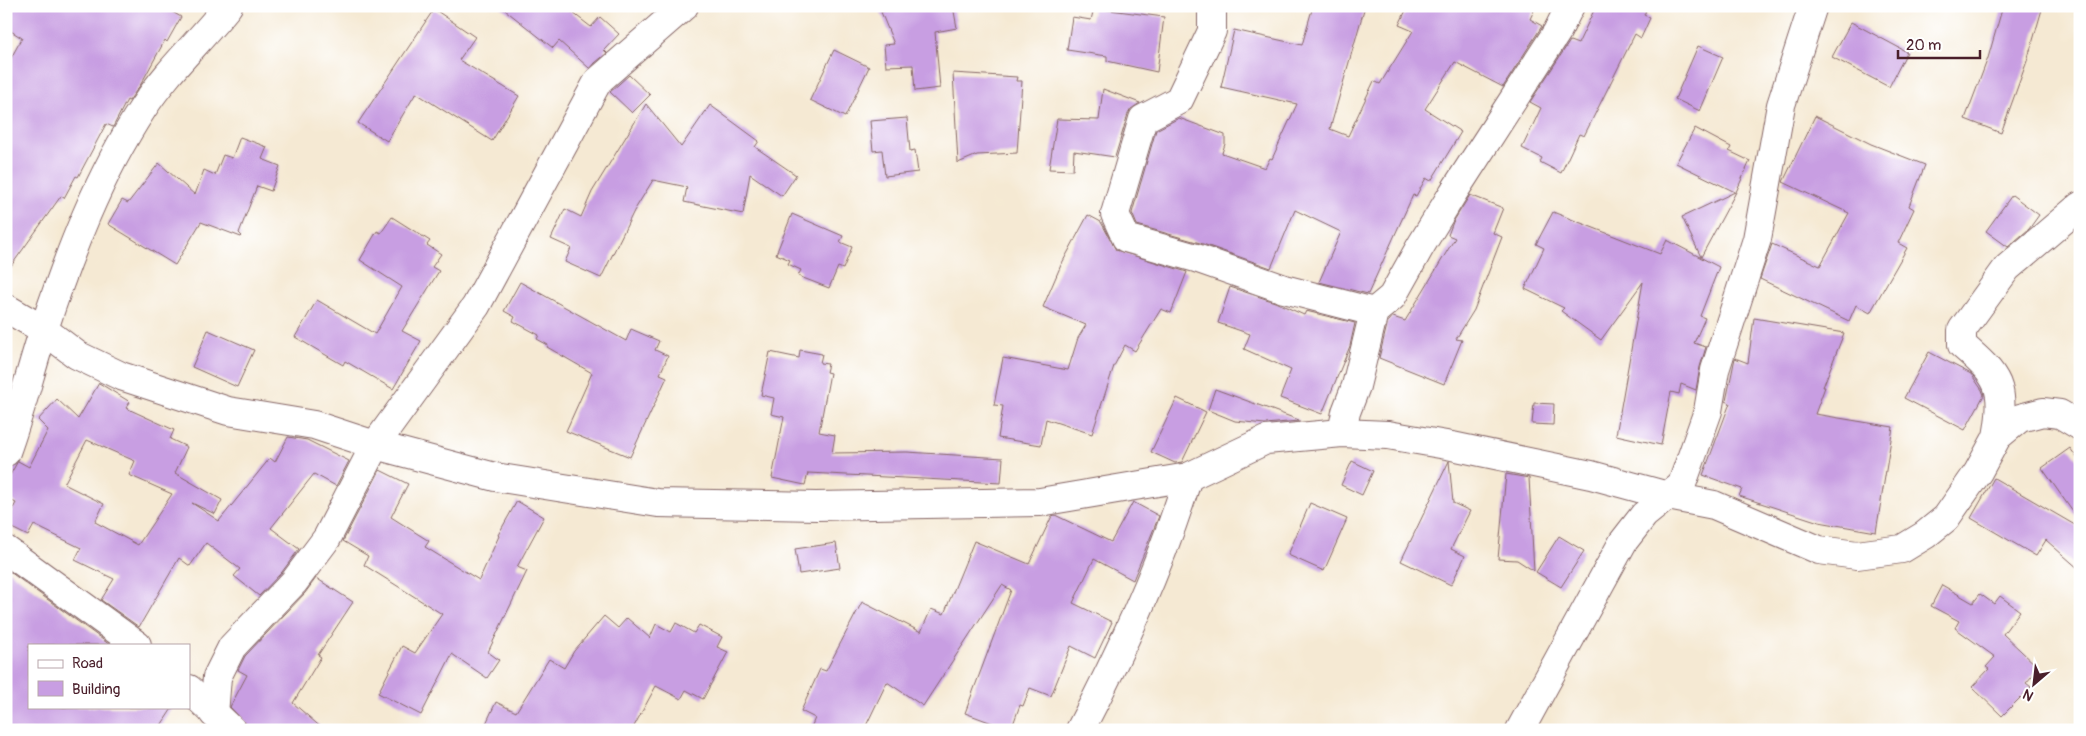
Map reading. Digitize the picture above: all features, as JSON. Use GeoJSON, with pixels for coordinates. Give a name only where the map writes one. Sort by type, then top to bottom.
{"type":"FeatureCollection","features":[{"type":"Feature","properties":{"kind":"street"},"geometry":{"type":"LineString","coordinates":[[6,452],[44,330],[83,222],[118,149],[163,80],[228,6]]}},
{"type":"Feature","properties":{"kind":"street"},"geometry":{"type":"LineString","coordinates":[[223,722],[217,677],[232,647],[294,582],[327,538],[375,445],[476,306],[598,81],[684,6]]}},
{"type":"Feature","properties":{"kind":"street"},"geometry":{"type":"LineString","coordinates":[[1212,6],[1212,31],[1179,100],[1143,119],[1115,214],[1120,229],[1126,238],[1196,258],[1284,289],[1374,312]]}},
{"type":"Feature","properties":{"kind":"street"},"geometry":{"type":"LineString","coordinates":[[1342,433],[1346,412],[1356,386],[1374,312],[1392,297],[1420,246],[1558,32],[1570,6]]}},
{"type":"Feature","properties":{"kind":"street"},"geometry":{"type":"LineString","coordinates":[[1520,730],[1623,542],[1644,515],[1682,484],[1708,411],[1715,370],[1758,239],[1781,106],[1812,6]]}},
{"type":"Feature","properties":{"kind":"street"},"geometry":{"type":"LineString","coordinates":[[6,308],[44,330],[77,355],[121,376],[228,411],[314,425],[375,445],[495,476],[658,503],[816,506],[1040,502],[1188,477],[1266,440],[1342,433],[1388,435],[1452,446],[1591,475],[1668,496],[1714,505],[1819,550],[1857,555],[1902,549],[1925,535],[1946,518],[1978,472],[1996,437],[2000,417],[1998,383],[1988,367],[1962,345],[1962,330],[2007,268],[2080,206]]}},
{"type":"Feature","properties":{"kind":"street"},"geometry":{"type":"LineString","coordinates":[[1996,437],[2020,418],[2043,412],[2060,414],[2080,426]]}},
{"type":"Feature","properties":{"kind":"street"},"geometry":{"type":"LineString","coordinates":[[1080,730],[1118,658],[1144,598],[1176,516],[1188,477]]}},
{"type":"Feature","properties":{"kind":"street"},"geometry":{"type":"LineString","coordinates":[[6,550],[136,644]]}},
{"type":"Feature","properties":{"kind":"street"},"geometry":{"type":"LineString","coordinates":[[190,690],[223,722]]}},
{"type":"Feature","properties":{"kind":"building"},"geometry":{"type":"Polygon","coordinates":[[[6,6],[162,6],[181,17],[167,42],[165,40],[141,84],[129,101],[127,100],[113,127],[106,124],[78,177],[76,176],[64,198],[61,196],[6,273],[6,67],[22,38],[6,28],[6,6]]]}},
{"type":"Feature","properties":{"kind":"building"},"geometry":{"type":"Polygon","coordinates":[[[500,6],[564,6],[591,27],[600,17],[619,34],[604,50],[607,53],[589,68],[559,41],[553,48],[500,6]]]}},
{"type":"Feature","properties":{"kind":"building"},"geometry":{"type":"Polygon","coordinates":[[[897,6],[953,6],[957,28],[935,32],[940,88],[915,91],[913,65],[886,66],[884,45],[894,44],[881,12],[897,6]]]}},
{"type":"Feature","properties":{"kind":"building"},"geometry":{"type":"Polygon","coordinates":[[[1313,6],[1365,6],[1330,129],[1348,136],[1374,81],[1380,84],[1413,31],[1399,25],[1408,6],[1536,6],[1530,19],[1542,26],[1503,87],[1455,62],[1425,109],[1461,132],[1431,181],[1426,178],[1416,196],[1413,195],[1368,294],[1319,282],[1341,232],[1295,210],[1271,268],[1200,243],[1137,225],[1132,213],[1156,130],[1179,118],[1225,135],[1222,153],[1265,168],[1270,158],[1272,159],[1297,104],[1221,87],[1234,30],[1302,45],[1313,6]]]}},
{"type":"Feature","properties":{"kind":"building"},"geometry":{"type":"Polygon","coordinates":[[[1596,6],[1648,6],[1644,15],[1650,18],[1641,38],[1635,34],[1584,136],[1579,134],[1561,173],[1540,162],[1542,158],[1522,148],[1541,108],[1530,102],[1570,41],[1578,44],[1596,6]]]}},
{"type":"Feature","properties":{"kind":"building"},"geometry":{"type":"Polygon","coordinates":[[[2003,6],[2043,6],[2027,61],[2001,133],[1965,119],[1988,58],[2003,6]]]}},
{"type":"Feature","properties":{"kind":"building"},"geometry":{"type":"Polygon","coordinates":[[[1094,8],[1164,17],[1157,72],[1107,61],[1107,56],[1067,50],[1072,17],[1091,20],[1094,8]]]}},
{"type":"Feature","properties":{"kind":"building"},"geometry":{"type":"Polygon","coordinates":[[[434,9],[475,37],[459,60],[519,96],[492,141],[416,93],[387,141],[358,123],[434,9]]]}},
{"type":"Feature","properties":{"kind":"building"},"geometry":{"type":"Polygon","coordinates":[[[1851,22],[1907,52],[1889,87],[1832,57],[1851,22]]]}},
{"type":"Feature","properties":{"kind":"building"},"geometry":{"type":"Polygon","coordinates":[[[1698,46],[1723,57],[1700,111],[1675,99],[1698,46]]]}},
{"type":"Feature","properties":{"kind":"building"},"geometry":{"type":"Polygon","coordinates":[[[834,50],[869,67],[845,117],[810,100],[834,50]]]}},
{"type":"Feature","properties":{"kind":"building"},"geometry":{"type":"Polygon","coordinates":[[[953,73],[1017,77],[1016,81],[1022,81],[1017,153],[977,155],[958,163],[953,73]]]}},
{"type":"Feature","properties":{"kind":"building"},"geometry":{"type":"Polygon","coordinates":[[[629,75],[650,95],[632,113],[610,92],[629,75]]]}},
{"type":"Feature","properties":{"kind":"building"},"geometry":{"type":"Polygon","coordinates":[[[1103,89],[1140,103],[1131,109],[1128,114],[1115,157],[1074,151],[1073,170],[1049,169],[1057,119],[1099,120],[1103,89]]]}},
{"type":"Feature","properties":{"kind":"building"},"geometry":{"type":"Polygon","coordinates":[[[646,104],[681,147],[710,105],[759,141],[755,147],[796,175],[782,196],[750,174],[743,214],[684,202],[687,187],[653,180],[634,211],[601,278],[565,262],[571,248],[551,239],[565,209],[581,217],[592,192],[646,104]]]}},
{"type":"Feature","properties":{"kind":"building"},"geometry":{"type":"Polygon","coordinates":[[[1815,116],[1871,144],[1925,165],[1909,206],[1914,209],[1898,243],[1907,248],[1870,313],[1856,305],[1849,321],[1760,279],[1772,244],[1820,266],[1849,213],[1783,182],[1815,116]]]}},
{"type":"Feature","properties":{"kind":"building"},"geometry":{"type":"Polygon","coordinates":[[[907,118],[910,151],[915,150],[918,172],[885,176],[882,150],[873,151],[870,121],[907,118]]]}},
{"type":"Feature","properties":{"kind":"building"},"geometry":{"type":"Polygon","coordinates":[[[1695,128],[1731,147],[1729,151],[1750,161],[1736,192],[1701,257],[1682,217],[1735,192],[1676,163],[1695,128]]]}},
{"type":"Feature","properties":{"kind":"building"},"geometry":{"type":"Polygon","coordinates":[[[240,137],[267,147],[262,159],[280,166],[271,191],[257,186],[239,233],[241,237],[201,222],[175,265],[108,224],[122,200],[128,203],[159,163],[195,195],[204,170],[215,175],[223,155],[232,158],[240,137]]]}},
{"type":"Feature","properties":{"kind":"building"},"geometry":{"type":"Polygon","coordinates":[[[1470,195],[1503,208],[1493,233],[1502,237],[1474,310],[1456,339],[1462,340],[1444,384],[1379,358],[1388,321],[1393,317],[1405,321],[1455,238],[1448,235],[1453,222],[1470,195]]]}},
{"type":"Feature","properties":{"kind":"building"},"geometry":{"type":"Polygon","coordinates":[[[2012,195],[2039,215],[2029,229],[2008,247],[1986,231],[2012,195]]]}},
{"type":"Feature","properties":{"kind":"building"},"geometry":{"type":"Polygon","coordinates":[[[1553,212],[1660,254],[1667,240],[1719,267],[1700,316],[1705,318],[1694,343],[1706,347],[1696,390],[1681,384],[1679,394],[1671,392],[1661,445],[1616,435],[1643,282],[1601,340],[1561,311],[1564,308],[1525,289],[1544,248],[1536,244],[1553,212]]]}},
{"type":"Feature","properties":{"kind":"building"},"geometry":{"type":"Polygon","coordinates":[[[792,214],[843,236],[840,242],[852,247],[843,269],[838,267],[829,288],[798,276],[801,270],[788,264],[790,260],[776,254],[792,214]]]}},
{"type":"Feature","properties":{"kind":"building"},"geometry":{"type":"Polygon","coordinates":[[[1088,215],[1101,222],[1116,250],[1187,272],[1171,313],[1161,309],[1135,351],[1125,345],[1114,366],[1092,434],[1046,419],[1041,445],[998,438],[1003,406],[994,405],[1003,358],[1068,370],[1078,338],[1086,325],[1043,307],[1061,265],[1088,215]]]}},
{"type":"Feature","properties":{"kind":"building"},"geometry":{"type":"Polygon","coordinates":[[[392,217],[430,241],[427,245],[441,254],[432,267],[439,271],[402,331],[421,341],[393,389],[345,361],[343,365],[295,337],[317,300],[375,334],[402,287],[360,260],[377,231],[381,233],[392,217]]]}},
{"type":"Feature","properties":{"kind":"building"},"geometry":{"type":"Polygon","coordinates":[[[520,282],[626,341],[631,329],[659,341],[655,350],[668,356],[660,374],[667,377],[630,457],[566,431],[592,373],[547,347],[548,345],[537,339],[539,335],[513,321],[515,317],[504,311],[520,282]]]}},
{"type":"Feature","properties":{"kind":"building"},"geometry":{"type":"Polygon","coordinates":[[[1230,287],[1275,302],[1304,315],[1306,311],[1355,323],[1350,346],[1322,414],[1280,398],[1291,370],[1244,349],[1250,334],[1218,323],[1230,287]]]}},
{"type":"Feature","properties":{"kind":"building"},"geometry":{"type":"Polygon","coordinates":[[[1754,318],[1844,333],[1823,387],[1825,387],[1815,414],[1893,427],[1876,532],[1819,522],[1739,496],[1742,489],[1703,475],[1730,403],[1726,401],[1735,358],[1748,363],[1754,318]]]}},
{"type":"Feature","properties":{"kind":"building"},"geometry":{"type":"Polygon","coordinates":[[[208,330],[254,350],[237,387],[192,367],[208,330]]]}},
{"type":"Feature","properties":{"kind":"building"},"geometry":{"type":"Polygon","coordinates":[[[800,350],[822,354],[820,363],[828,364],[826,372],[830,373],[819,432],[835,435],[832,453],[907,452],[1003,458],[1001,483],[808,473],[805,485],[772,478],[784,417],[771,414],[774,398],[761,395],[770,352],[799,358],[800,350]]]}},
{"type":"Feature","properties":{"kind":"building"},"geometry":{"type":"Polygon","coordinates":[[[1929,352],[1971,374],[1982,390],[1984,395],[1965,430],[1904,398],[1929,352]]]}},
{"type":"Feature","properties":{"kind":"building"},"geometry":{"type":"Polygon","coordinates":[[[99,383],[130,402],[126,408],[174,430],[170,439],[187,447],[175,473],[222,500],[215,514],[192,503],[219,521],[270,458],[275,462],[288,437],[307,440],[349,461],[336,486],[314,474],[271,528],[299,549],[282,572],[259,596],[234,576],[240,569],[206,543],[190,566],[179,558],[139,627],[101,600],[114,579],[75,560],[81,548],[34,525],[28,536],[6,525],[6,521],[16,503],[6,498],[6,482],[18,461],[29,467],[48,430],[38,420],[57,399],[78,419],[99,383]],[[87,440],[64,484],[104,504],[95,522],[138,545],[172,494],[129,475],[135,461],[87,440]]]}},
{"type":"Feature","properties":{"kind":"building"},"geometry":{"type":"Polygon","coordinates":[[[1215,389],[1299,421],[1265,424],[1235,421],[1208,410],[1215,389]]]}},
{"type":"Feature","properties":{"kind":"building"},"geometry":{"type":"Polygon","coordinates":[[[1177,398],[1206,412],[1182,462],[1175,463],[1151,452],[1177,398]]]}},
{"type":"Feature","properties":{"kind":"building"},"geometry":{"type":"Polygon","coordinates":[[[1534,403],[1554,404],[1553,425],[1532,424],[1534,403]]]}},
{"type":"Feature","properties":{"kind":"building"},"geometry":{"type":"Polygon","coordinates":[[[2070,448],[2080,462],[2080,522],[2042,468],[2070,448]]]}},
{"type":"Feature","properties":{"kind":"building"},"geometry":{"type":"Polygon","coordinates":[[[1352,461],[1373,471],[1362,495],[1341,485],[1352,461]]]}},
{"type":"Feature","properties":{"kind":"building"},"geometry":{"type":"Polygon","coordinates":[[[1449,461],[1453,503],[1470,511],[1451,549],[1465,556],[1451,585],[1401,561],[1449,461]]]}},
{"type":"Feature","properties":{"kind":"building"},"geometry":{"type":"Polygon","coordinates":[[[380,470],[408,484],[391,517],[429,541],[425,547],[479,580],[498,535],[517,501],[544,517],[517,567],[527,571],[488,652],[499,660],[487,678],[452,654],[421,715],[378,693],[402,646],[415,653],[442,614],[364,565],[368,556],[343,541],[380,470]]]}},
{"type":"Feature","properties":{"kind":"building"},"geometry":{"type":"Polygon","coordinates":[[[1506,474],[1529,478],[1534,571],[1517,560],[1498,559],[1506,474]]]}},
{"type":"Feature","properties":{"kind":"building"},"geometry":{"type":"Polygon","coordinates":[[[1994,478],[2080,528],[2080,570],[2046,540],[2036,556],[1971,518],[1994,478]]]}},
{"type":"Feature","properties":{"kind":"building"},"geometry":{"type":"Polygon","coordinates":[[[1133,502],[1159,516],[1133,580],[1094,559],[1073,603],[1112,622],[1095,658],[1071,646],[1051,696],[1030,688],[1023,706],[1020,705],[1011,730],[965,713],[1011,590],[1002,585],[923,706],[887,682],[864,730],[810,730],[815,718],[801,711],[820,669],[826,671],[862,602],[921,632],[931,609],[944,614],[974,541],[1029,564],[1052,516],[1055,515],[1111,542],[1133,502]]]}},
{"type":"Feature","properties":{"kind":"building"},"geometry":{"type":"Polygon","coordinates":[[[1310,503],[1347,519],[1324,571],[1288,555],[1310,503]]]}},
{"type":"Feature","properties":{"kind":"building"},"geometry":{"type":"Polygon","coordinates":[[[1559,536],[1584,551],[1561,587],[1536,572],[1559,536]]]}},
{"type":"Feature","properties":{"kind":"building"},"geometry":{"type":"Polygon","coordinates":[[[836,543],[840,568],[799,574],[795,549],[836,543]]]}},
{"type":"Feature","properties":{"kind":"building"},"geometry":{"type":"Polygon","coordinates":[[[6,569],[109,644],[28,644],[28,708],[172,708],[158,730],[6,730],[6,569]]]}},
{"type":"Feature","properties":{"kind":"building"},"geometry":{"type":"Polygon","coordinates":[[[316,578],[353,602],[318,655],[321,657],[293,703],[324,730],[252,730],[230,707],[247,675],[238,670],[245,656],[305,593],[316,578]]]}},
{"type":"Feature","properties":{"kind":"building"},"geometry":{"type":"Polygon","coordinates":[[[1942,585],[1973,603],[1980,594],[1994,604],[2000,596],[2020,611],[2003,634],[2039,668],[2026,683],[2031,687],[2002,716],[1972,687],[1989,669],[1986,667],[1995,657],[1955,628],[1959,621],[1931,606],[1942,585]]]}},
{"type":"Feature","properties":{"kind":"building"},"geometry":{"type":"Polygon","coordinates":[[[604,616],[618,628],[627,618],[650,638],[656,624],[671,632],[676,623],[694,633],[699,625],[722,637],[717,647],[728,652],[703,699],[686,690],[681,699],[656,686],[632,730],[483,730],[496,702],[516,712],[549,659],[564,668],[574,651],[604,616]]]}}]}
